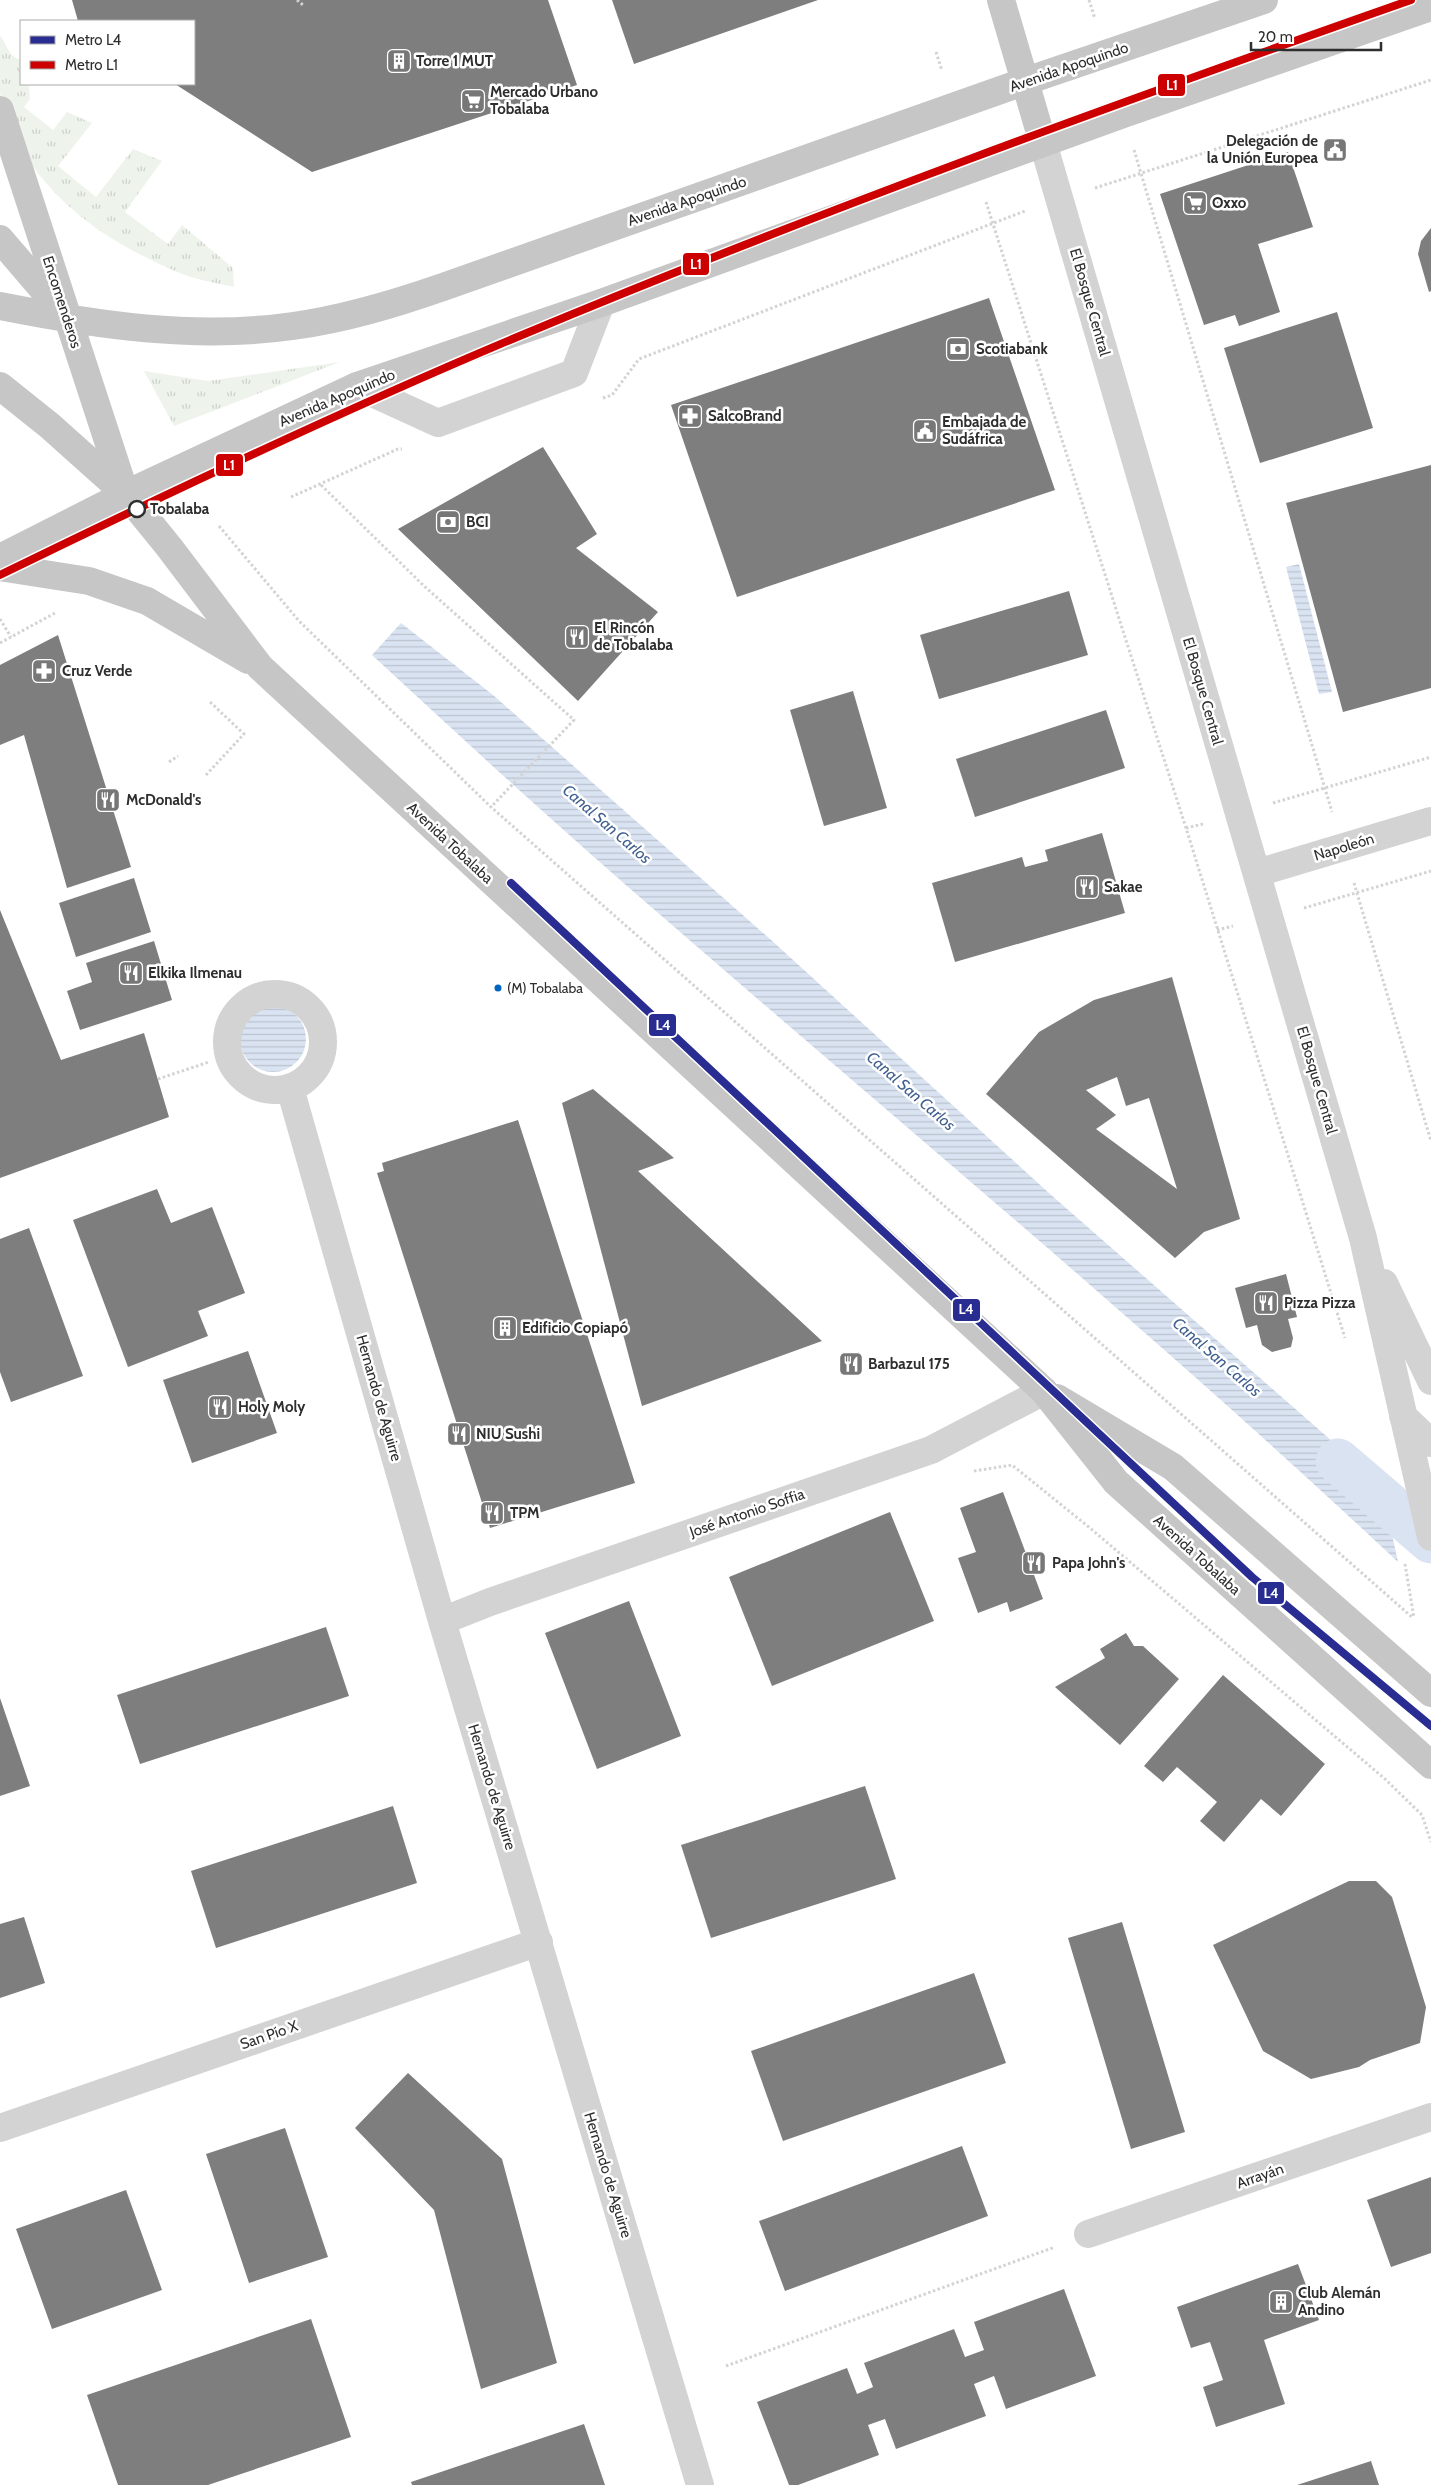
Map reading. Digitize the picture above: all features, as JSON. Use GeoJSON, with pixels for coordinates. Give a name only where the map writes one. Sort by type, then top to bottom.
{"type":"FeatureCollection","features":[{"type":"Feature","properties":{"kind":"main road"},"geometry":{"type":"LineString","coordinates":[[1001,0],[1043,143]]}},
{"type":"Feature","properties":{"kind":"main road","name":"Avenida Apoquindo"},"geometry":{"type":"LineString","coordinates":[[0,306],[68,319],[156,330],[207,331],[292,326],[362,312],[435,290],[1026,81],[1264,0]]}},
{"type":"Feature","properties":{"kind":"main road","name":"Avenida Apoquindo"},"geometry":{"type":"LineString","coordinates":[[0,558],[126,494],[357,386],[601,303],[1124,114],[1431,7]]}},
{"type":"Feature","properties":{"kind":"main road","name":"Encomenderos"},"geometry":{"type":"LineString","coordinates":[[0,110],[126,494]]}},
{"type":"Feature","properties":{"kind":"main road"},"geometry":{"type":"LineString","coordinates":[[0,239],[68,319]]}},
{"type":"Feature","properties":{"kind":"main road"},"geometry":{"type":"LineString","coordinates":[[0,386],[50,426],[126,494]]}},
{"type":"Feature","properties":{"kind":"main road","name":"Avenida Tobalaba"},"geometry":{"type":"LineString","coordinates":[[126,494],[169,547],[260,667],[1044,1390],[1116,1482],[1431,1765]]}},
{"type":"Feature","properties":{"kind":"main road"},"geometry":{"type":"LineString","coordinates":[[0,567],[89,581],[147,602],[260,667]]}},
{"type":"Feature","properties":{"kind":"main road","name":"Avenida Tobalaba"},"geometry":{"type":"LineString","coordinates":[[1044,1390],[1173,1467],[1431,1693]]}},
{"type":"Feature","properties":{"kind":"street","name":"El Bosque Central"},"geometry":{"type":"LineString","coordinates":[[1043,143],[1363,1238],[1431,1537]]}},
{"type":"Feature","properties":{"kind":"street"},"geometry":{"type":"LineString","coordinates":[[357,386],[438,424],[574,373],[601,303]]}},
{"type":"Feature","properties":{"kind":"street","name":"Napoleón"},"geometry":{"type":"LineString","coordinates":[[1257,873],[1431,822]]}},
{"type":"Feature","properties":{"kind":"street","name":"Hernando de Aguirre"},"geometry":{"type":"LineString","coordinates":[[290,1088],[442,1621],[700,2485]]}},
{"type":"Feature","properties":{"kind":"street","name":"El Bosque Central"},"geometry":{"type":"LineString","coordinates":[[1363,1238],[1431,1381]]}},
{"type":"Feature","properties":{"kind":"street","name":"José Antonio Soffia"},"geometry":{"type":"LineString","coordinates":[[442,1621],[490,1602],[931,1450],[1044,1390]]}},
{"type":"Feature","properties":{"kind":"street"},"geometry":{"type":"LineString","coordinates":[[1403,1416],[1431,1443]]}},
{"type":"Feature","properties":{"kind":"street","name":"San Pío X"},"geometry":{"type":"LineString","coordinates":[[0,2128],[538,1942]]}},
{"type":"Feature","properties":{"kind":"street","name":"Arrayán"},"geometry":{"type":"LineString","coordinates":[[1088,2234],[1431,2117]]}},
{"type":"Feature","properties":{"kind":"path"},"geometry":{"type":"LineString","coordinates":[[297,0],[304,5]]}},
{"type":"Feature","properties":{"kind":"path"},"geometry":{"type":"LineString","coordinates":[[1089,0],[1105,54]]}},
{"type":"Feature","properties":{"kind":"path"},"geometry":{"type":"LineString","coordinates":[[936,52],[955,106]]}},
{"type":"Feature","properties":{"kind":"path"},"geometry":{"type":"LineString","coordinates":[[594,402],[612,395],[639,359],[993,222],[1431,80]]}},
{"type":"Feature","properties":{"kind":"path"},"geometry":{"type":"LineString","coordinates":[[1124,114],[1431,1140]]}},
{"type":"Feature","properties":{"kind":"path"},"geometry":{"type":"LineString","coordinates":[[975,168],[1186,828],[1346,1340]]}},
{"type":"Feature","properties":{"kind":"path"},"geometry":{"type":"LineString","coordinates":[[291,497],[398,449],[407,450]]}},
{"type":"Feature","properties":{"kind":"path"},"geometry":{"type":"LineString","coordinates":[[321,485],[424,586],[574,720],[491,807]]}},
{"type":"Feature","properties":{"kind":"path"},"geometry":{"type":"LineString","coordinates":[[220,526],[299,621],[491,807],[1414,1618],[1410,1587]]}},
{"type":"Feature","properties":{"kind":"path"},"geometry":{"type":"LineString","coordinates":[[0,643],[59,611]]}},
{"type":"Feature","properties":{"kind":"path"},"geometry":{"type":"LineString","coordinates":[[0,619],[11,637]]}},
{"type":"Feature","properties":{"kind":"path"},"geometry":{"type":"LineString","coordinates":[[206,775],[244,734],[209,701]]}},
{"type":"Feature","properties":{"kind":"path"},"geometry":{"type":"LineString","coordinates":[[169,762],[178,756]]}},
{"type":"Feature","properties":{"kind":"path"},"geometry":{"type":"LineString","coordinates":[[1186,828],[1431,757]]}},
{"type":"Feature","properties":{"kind":"path"},"geometry":{"type":"LineString","coordinates":[[1270,918],[1431,871]]}},
{"type":"Feature","properties":{"kind":"path"},"geometry":{"type":"LineString","coordinates":[[158,1079],[209,1062]]}},
{"type":"Feature","properties":{"kind":"path"},"geometry":{"type":"LineString","coordinates":[[968,1472],[1012,1465],[1019,1470],[1090,1528],[1384,1779],[1422,1815],[1431,1842]]}},
{"type":"Feature","properties":{"kind":"path"},"geometry":{"type":"LineString","coordinates":[[726,2366],[1088,2234]]}},
{"type":"Feature","properties":{"kind":"green space"},"geometry":{"type":"Polygon","coordinates":[[[0,36],[13,56],[20,60],[20,85],[29,85],[30,99],[24,107],[53,130],[67,112],[92,123],[58,166],[96,197],[133,149],[162,161],[125,212],[168,244],[182,225],[233,268],[234,287],[182,274],[121,244],[93,226],[45,182],[26,156],[11,126],[0,93],[0,36]]]}},
{"type":"Feature","properties":{"kind":"green space"},"geometry":{"type":"Polygon","coordinates":[[[340,362],[174,426],[144,371],[208,381],[340,362]]]}},
{"type":"Feature","properties":{"kind":"water"},"geometry":{"type":"Polygon","coordinates":[[[1299,564],[1332,692],[1319,694],[1286,567],[1299,564]]]}},
{"type":"Feature","properties":{"kind":"water"},"geometry":{"type":"Polygon","coordinates":[[[401,623],[493,695],[770,939],[1050,1194],[1381,1484],[1398,1562],[1209,1389],[595,858],[372,655],[401,623]]]}},
{"type":"Feature","properties":{"kind":"water"},"geometry":{"type":"Polygon","coordinates":[[[273,1006],[286,1009],[296,1016],[303,1026],[306,1039],[303,1052],[296,1062],[286,1069],[273,1072],[260,1069],[250,1062],[243,1052],[240,1039],[243,1026],[250,1016],[260,1009],[273,1006]]]}},
{"type":"Feature","properties":{"kind":"building"},"geometry":{"type":"Polygon","coordinates":[[[72,0],[548,0],[577,85],[312,172],[177,85],[195,85],[195,20],[78,20],[72,0]]]}},
{"type":"Feature","properties":{"kind":"building","name":"Mercado Urbano Tobalaba"},"geometry":{"type":"Polygon","coordinates":[[[612,0],[818,0],[634,64],[612,0]]]}},
{"type":"Feature","properties":{"kind":"building"},"geometry":{"type":"Polygon","coordinates":[[[1288,152],[1313,227],[1258,244],[1280,312],[1239,326],[1235,315],[1204,325],[1160,194],[1288,152]]]}},
{"type":"Feature","properties":{"kind":"building"},"geometry":{"type":"Polygon","coordinates":[[[1431,228],[1431,291],[1429,292],[1418,254],[1421,241],[1431,228]]]}},
{"type":"Feature","properties":{"kind":"building"},"geometry":{"type":"Polygon","coordinates":[[[989,298],[1055,490],[737,597],[671,405],[989,298]]]}},
{"type":"Feature","properties":{"kind":"building"},"geometry":{"type":"Polygon","coordinates":[[[1337,312],[1373,428],[1260,463],[1224,348],[1337,312]]]}},
{"type":"Feature","properties":{"kind":"building"},"geometry":{"type":"Polygon","coordinates":[[[543,447],[597,534],[576,548],[658,612],[578,701],[398,529],[543,447]]]}},
{"type":"Feature","properties":{"kind":"building"},"geometry":{"type":"Polygon","coordinates":[[[1431,465],[1431,688],[1343,712],[1286,503],[1431,465]]]}},
{"type":"Feature","properties":{"kind":"building"},"geometry":{"type":"Polygon","coordinates":[[[1069,591],[1088,655],[939,699],[920,635],[1069,591]]]}},
{"type":"Feature","properties":{"kind":"building"},"geometry":{"type":"Polygon","coordinates":[[[58,635],[131,867],[67,888],[24,735],[0,745],[0,665],[58,635]]]}},
{"type":"Feature","properties":{"kind":"building"},"geometry":{"type":"Polygon","coordinates":[[[853,691],[887,808],[824,826],[790,710],[853,691]]]}},
{"type":"Feature","properties":{"kind":"building"},"geometry":{"type":"Polygon","coordinates":[[[1106,710],[1125,768],[975,817],[956,759],[1106,710]]]}},
{"type":"Feature","properties":{"kind":"building"},"geometry":{"type":"Polygon","coordinates":[[[1102,833],[1125,913],[955,962],[932,883],[1022,857],[1025,867],[1048,861],[1045,850],[1102,833]]]}},
{"type":"Feature","properties":{"kind":"building"},"geometry":{"type":"Polygon","coordinates":[[[134,878],[151,932],[76,957],[59,903],[134,878]]]}},
{"type":"Feature","properties":{"kind":"building"},"geometry":{"type":"Polygon","coordinates":[[[0,910],[61,1060],[144,1033],[169,1117],[0,1178],[0,910]]]}},
{"type":"Feature","properties":{"kind":"building"},"geometry":{"type":"Polygon","coordinates":[[[154,941],[172,1000],[80,1030],[67,991],[92,982],[86,963],[154,941]]]}},
{"type":"Feature","properties":{"kind":"building"},"geometry":{"type":"Polygon","coordinates":[[[1172,977],[1240,1219],[1204,1232],[1175,1258],[986,1094],[1039,1032],[1094,1000],[1172,977]],[[1117,1077],[1086,1090],[1116,1115],[1096,1129],[1177,1189],[1149,1098],[1126,1106],[1117,1077]]]}},
{"type":"Feature","properties":{"kind":"building"},"geometry":{"type":"Polygon","coordinates":[[[593,1089],[674,1158],[638,1171],[822,1341],[642,1406],[562,1103],[593,1089]]]}},
{"type":"Feature","properties":{"kind":"building","name":"Edificio Copiapó"},"geometry":{"type":"Polygon","coordinates":[[[518,1120],[635,1483],[490,1528],[377,1173],[384,1171],[382,1163],[518,1120]]]}},
{"type":"Feature","properties":{"kind":"building"},"geometry":{"type":"Polygon","coordinates":[[[157,1189],[171,1223],[212,1207],[245,1293],[198,1311],[208,1336],[128,1367],[73,1220],[157,1189]]]}},
{"type":"Feature","properties":{"kind":"building"},"geometry":{"type":"Polygon","coordinates":[[[29,1228],[83,1376],[11,1402],[0,1372],[0,1239],[29,1228]]]}},
{"type":"Feature","properties":{"kind":"building","name":"Pizza Pizza"},"geometry":{"type":"Polygon","coordinates":[[[1286,1274],[1297,1317],[1288,1319],[1293,1338],[1291,1347],[1272,1352],[1262,1345],[1257,1325],[1246,1328],[1235,1288],[1286,1274]]]}},
{"type":"Feature","properties":{"kind":"building","name":"Holy Moly"},"geometry":{"type":"Polygon","coordinates":[[[248,1351],[277,1433],[192,1463],[163,1380],[248,1351]]]}},
{"type":"Feature","properties":{"kind":"building"},"geometry":{"type":"Polygon","coordinates":[[[1003,1492],[1043,1599],[1010,1612],[1007,1602],[978,1613],[958,1558],[976,1552],[960,1508],[1003,1492]]]}},
{"type":"Feature","properties":{"kind":"building"},"geometry":{"type":"Polygon","coordinates":[[[890,1512],[934,1621],[772,1686],[729,1577],[890,1512]]]}},
{"type":"Feature","properties":{"kind":"building"},"geometry":{"type":"Polygon","coordinates":[[[629,1601],[681,1736],[597,1769],[545,1633],[629,1601]]]}},
{"type":"Feature","properties":{"kind":"building"},"geometry":{"type":"Polygon","coordinates":[[[326,1627],[349,1696],[140,1764],[117,1695],[326,1627]]]}},
{"type":"Feature","properties":{"kind":"building"},"geometry":{"type":"Polygon","coordinates":[[[1126,1633],[1134,1646],[1143,1646],[1179,1679],[1120,1745],[1055,1687],[1105,1658],[1100,1649],[1126,1633]]]}},
{"type":"Feature","properties":{"kind":"building"},"geometry":{"type":"Polygon","coordinates":[[[1223,1675],[1325,1764],[1281,1816],[1261,1799],[1224,1842],[1200,1821],[1217,1802],[1177,1767],[1163,1782],[1144,1766],[1223,1675]]]}},
{"type":"Feature","properties":{"kind":"building"},"geometry":{"type":"Polygon","coordinates":[[[0,1698],[30,1786],[0,1796],[0,1698]]]}},
{"type":"Feature","properties":{"kind":"building"},"geometry":{"type":"Polygon","coordinates":[[[865,1786],[896,1879],[711,1938],[681,1845],[865,1786]]]}},
{"type":"Feature","properties":{"kind":"building"},"geometry":{"type":"Polygon","coordinates":[[[393,1806],[417,1883],[216,1948],[191,1871],[393,1806]]]}},
{"type":"Feature","properties":{"kind":"building"},"geometry":{"type":"Polygon","coordinates":[[[1349,1881],[1376,1881],[1392,1897],[1426,2007],[1420,2043],[1370,2060],[1359,2067],[1311,2079],[1263,2051],[1213,1945],[1349,1881]]]}},
{"type":"Feature","properties":{"kind":"building"},"geometry":{"type":"Polygon","coordinates":[[[24,1917],[45,1983],[0,1998],[0,1924],[24,1917]]]}},
{"type":"Feature","properties":{"kind":"building"},"geometry":{"type":"Polygon","coordinates":[[[1122,1922],[1185,2132],[1131,2149],[1068,1938],[1122,1922]]]}},
{"type":"Feature","properties":{"kind":"building"},"geometry":{"type":"Polygon","coordinates":[[[974,1973],[1006,2063],[783,2141],[751,2051],[974,1973]]]}},
{"type":"Feature","properties":{"kind":"building"},"geometry":{"type":"Polygon","coordinates":[[[408,2073],[502,2159],[557,2363],[481,2389],[434,2210],[355,2128],[408,2073]]]}},
{"type":"Feature","properties":{"kind":"building"},"geometry":{"type":"Polygon","coordinates":[[[285,2128],[328,2257],[249,2283],[206,2154],[285,2128]]]}},
{"type":"Feature","properties":{"kind":"building"},"geometry":{"type":"Polygon","coordinates":[[[962,2146],[988,2216],[785,2291],[759,2221],[962,2146]]]}},
{"type":"Feature","properties":{"kind":"building"},"geometry":{"type":"Polygon","coordinates":[[[1431,2177],[1431,2253],[1391,2267],[1367,2200],[1431,2177]]]}},
{"type":"Feature","properties":{"kind":"building"},"geometry":{"type":"Polygon","coordinates":[[[126,2190],[162,2290],[52,2329],[16,2229],[126,2190]]]}},
{"type":"Feature","properties":{"kind":"building"},"geometry":{"type":"Polygon","coordinates":[[[1298,2264],[1319,2320],[1264,2340],[1285,2404],[1216,2427],[1203,2387],[1223,2380],[1210,2342],[1191,2348],[1177,2307],[1298,2264]]]}},
{"type":"Feature","properties":{"kind":"building"},"geometry":{"type":"Polygon","coordinates":[[[1064,2289],[1096,2376],[1006,2409],[994,2376],[974,2384],[986,2416],[896,2449],[885,2419],[868,2425],[879,2455],[798,2485],[789,2485],[757,2402],[847,2368],[857,2394],[873,2387],[864,2363],[954,2329],[965,2357],[984,2350],[974,2322],[1064,2289]]]}},
{"type":"Feature","properties":{"kind":"building"},"geometry":{"type":"Polygon","coordinates":[[[311,2319],[351,2437],[208,2485],[118,2485],[87,2395],[311,2319]]]}},
{"type":"Feature","properties":{"kind":"building"},"geometry":{"type":"Polygon","coordinates":[[[584,2424],[605,2485],[412,2485],[411,2482],[584,2424]]]}},
{"type":"Feature","properties":{"kind":"building"},"geometry":{"type":"Polygon","coordinates":[[[1371,2461],[1379,2485],[1297,2485],[1371,2461]]]}},
{"type":"Feature","properties":{"kind":"waterway","name":"Canal San Carlos"},"geometry":{"type":"LineString","coordinates":[[1338,1461],[1431,1541]]}},
{"type":"Feature","properties":{"kind":"metro line","name":"L1"},"geometry":{"type":"LineString","coordinates":[[0,575],[324,421],[456,363],[632,290],[964,161],[1187,79],[1411,0]]}},
{"type":"Feature","properties":{"kind":"metro line","name":"L4"},"geometry":{"type":"LineString","coordinates":[[511,883],[1252,1577],[1431,1726]]}},
{"type":"Feature","properties":{"kind":"place","name":"Torre 1 MUT"},"geometry":{"type":"Point","coordinates":[399,61]}},
{"type":"Feature","properties":{"kind":"place","name":"Mercado Urbano Tobalaba"},"geometry":{"type":"Point","coordinates":[473,101]}},
{"type":"Feature","properties":{"kind":"place","name":"Delegación de la Unión Europea"},"geometry":{"type":"Point","coordinates":[1335,150]}},
{"type":"Feature","properties":{"kind":"place","name":"Oxxo"},"geometry":{"type":"Point","coordinates":[1195,203]}},
{"type":"Feature","properties":{"kind":"place","name":"Scotiabank"},"geometry":{"type":"Point","coordinates":[958,349]}},
{"type":"Feature","properties":{"kind":"place","name":"SalcoBrand"},"geometry":{"type":"Point","coordinates":[690,416]}},
{"type":"Feature","properties":{"kind":"place","name":"Embajada de Sudáfrica"},"geometry":{"type":"Point","coordinates":[925,431]}},
{"type":"Feature","properties":{"kind":"place","name":"Tobalaba"},"geometry":{"type":"Point","coordinates":[137,509]}},
{"type":"Feature","properties":{"kind":"place","name":"BCI"},"geometry":{"type":"Point","coordinates":[448,522]}},
{"type":"Feature","properties":{"kind":"place","name":"El Rincón de Tobalaba"},"geometry":{"type":"Point","coordinates":[577,637]}},
{"type":"Feature","properties":{"kind":"place","name":"Cruz Verde"},"geometry":{"type":"Point","coordinates":[44,671]}},
{"type":"Feature","properties":{"kind":"place","name":"McDonald's"},"geometry":{"type":"Point","coordinates":[108,800]}},
{"type":"Feature","properties":{"kind":"place","name":"Sakae"},"geometry":{"type":"Point","coordinates":[1087,887]}},
{"type":"Feature","properties":{"kind":"place","name":"Elkika Ilmenau"},"geometry":{"type":"Point","coordinates":[131,973]}},
{"type":"Feature","properties":{"kind":"place","name":"(M) Tobalaba"},"geometry":{"type":"Point","coordinates":[498,988]}},
{"type":"Feature","properties":{"kind":"place","name":"Pizza Pizza"},"geometry":{"type":"Point","coordinates":[1266,1303]}},
{"type":"Feature","properties":{"kind":"place","name":"Edificio Copiapó"},"geometry":{"type":"Point","coordinates":[505,1328]}},
{"type":"Feature","properties":{"kind":"place","name":"Barbazul 175"},"geometry":{"type":"Point","coordinates":[851,1364]}},
{"type":"Feature","properties":{"kind":"place","name":"Holy Moly"},"geometry":{"type":"Point","coordinates":[220,1407]}},
{"type":"Feature","properties":{"kind":"place","name":"NIU Sushi"},"geometry":{"type":"Point","coordinates":[459,1434]}},
{"type":"Feature","properties":{"kind":"place","name":"TPM"},"geometry":{"type":"Point","coordinates":[492,1513]}},
{"type":"Feature","properties":{"kind":"place","name":"Papa John's"},"geometry":{"type":"Point","coordinates":[1034,1563]}},
{"type":"Feature","properties":{"kind":"place","name":"Club Alemán Andino"},"geometry":{"type":"Point","coordinates":[1281,2302]}}]}
